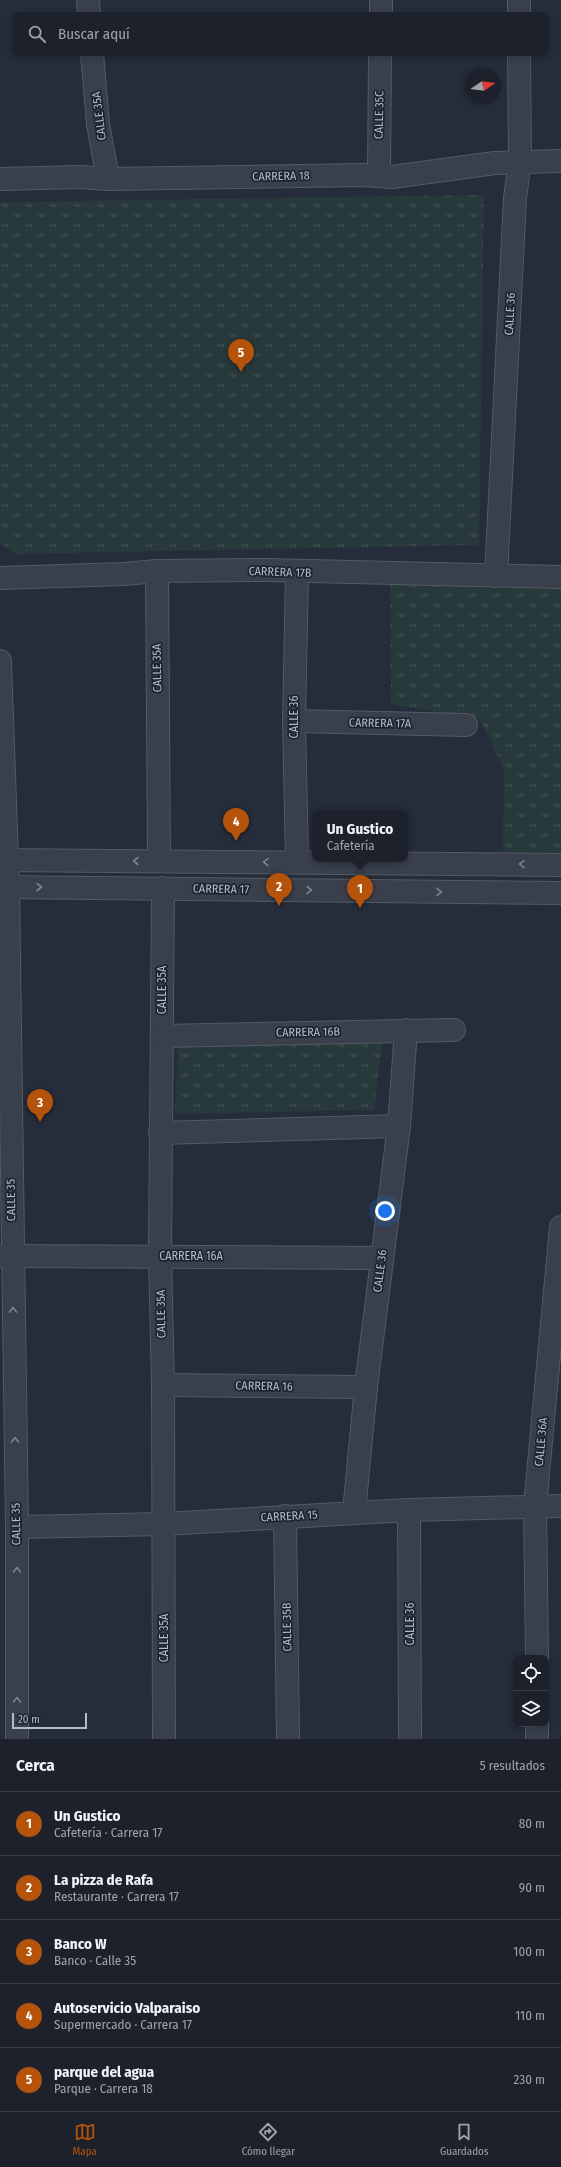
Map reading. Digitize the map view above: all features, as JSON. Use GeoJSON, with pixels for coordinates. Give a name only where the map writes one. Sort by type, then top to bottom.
{"type":"FeatureCollection","features":[{"type":"Feature","properties":{"kind":"street"},"geometry":{"type":"LineString","coordinates":[[88,0],[89,12]]}},
{"type":"Feature","properties":{"kind":"street"},"geometry":{"type":"LineString","coordinates":[[381,0],[381,12]]}},
{"type":"Feature","properties":{"kind":"street"},"geometry":{"type":"LineString","coordinates":[[519,0],[519,12]]}},
{"type":"Feature","properties":{"kind":"street","name":"CALLE 35A"},"geometry":{"type":"LineString","coordinates":[[92,56],[98,124],[108,179]]}},
{"type":"Feature","properties":{"kind":"street","name":"CALLE 35C"},"geometry":{"type":"LineString","coordinates":[[379,176],[380,56]]}},
{"type":"Feature","properties":{"kind":"street","name":"CALLE 36"},"geometry":{"type":"LineString","coordinates":[[496,576],[515,198],[520,161],[519,56]]}},
{"type":"Feature","properties":{"kind":"street","name":"CARRERA 18"},"geometry":{"type":"LineString","coordinates":[[0,179],[80,177],[108,179],[392,177],[520,161],[561,160]]}},
{"type":"Feature","properties":{"kind":"street","name":"CARRERA 17B"},"geometry":{"type":"LineString","coordinates":[[0,578],[124,574],[157,571],[267,570],[297,572],[561,577]]}},
{"type":"Feature","properties":{"kind":"street","name":"CALLE 35A"},"geometry":{"type":"LineString","coordinates":[[157,571],[159,861]]}},
{"type":"Feature","properties":{"kind":"street","name":"CALLE 36"},"geometry":{"type":"LineString","coordinates":[[297,572],[294,721],[297,862]]}},
{"type":"Feature","properties":{"kind":"street","name":"CALLE 35"},"geometry":{"type":"LineString","coordinates":[[0,661],[4,860],[6,1257],[17,1527],[17,1739]]}},
{"type":"Feature","properties":{"kind":"street","name":"CARRERA 17A"},"geometry":{"type":"LineString","coordinates":[[294,721],[466,725]]}},
{"type":"Feature","properties":{"kind":"street"},"geometry":{"type":"LineString","coordinates":[[4,860],[561,864]]}},
{"type":"Feature","properties":{"kind":"street","name":"CARRERA 17"},"geometry":{"type":"LineString","coordinates":[[4,887],[561,893]]}},
{"type":"Feature","properties":{"kind":"street","name":"CALLE 35A"},"geometry":{"type":"LineString","coordinates":[[163,888],[160,1256],[163,1385],[164,1739]]}},
{"type":"Feature","properties":{"kind":"street","name":"CALLE 36"},"geometry":{"type":"LineString","coordinates":[[354,1512],[366,1387],[399,1126],[406,1030]]}},
{"type":"Feature","properties":{"kind":"street","name":"CARRERA 16B"},"geometry":{"type":"LineString","coordinates":[[162,1036],[454,1030]]}},
{"type":"Feature","properties":{"kind":"street"},"geometry":{"type":"LineString","coordinates":[[160,1133],[399,1126]]}},
{"type":"Feature","properties":{"kind":"street","name":"CALLE 36A"},"geometry":{"type":"LineString","coordinates":[[536,1655],[535,1506],[561,1227]]}},
{"type":"Feature","properties":{"kind":"street","name":"CARRERA 16A"},"geometry":{"type":"LineString","coordinates":[[6,1257],[160,1256],[382,1258]]}},
{"type":"Feature","properties":{"kind":"street","name":"CARRERA 16"},"geometry":{"type":"LineString","coordinates":[[163,1385],[366,1387]]}},
{"type":"Feature","properties":{"kind":"street","name":"CARRERA 15"},"geometry":{"type":"LineString","coordinates":[[17,1527],[164,1524],[354,1512],[561,1506]]}},
{"type":"Feature","properties":{"kind":"street","name":"CALLE 36"},"geometry":{"type":"LineString","coordinates":[[409,1510],[410,1739]]}},
{"type":"Feature","properties":{"kind":"street","name":"CALLE 35B"},"geometry":{"type":"LineString","coordinates":[[285,1516],[288,1739]]}},
{"type":"Feature","properties":{"kind":"street"},"geometry":{"type":"LineString","coordinates":[[537,1727],[537,1739]]}},
{"type":"Feature","properties":{"kind":"green space"},"geometry":{"type":"Polygon","coordinates":[[[484,195],[479,545],[16,554],[0,543],[0,202],[484,195]]]}},
{"type":"Feature","properties":{"kind":"green space"},"geometry":{"type":"Polygon","coordinates":[[[561,583],[561,855],[503,852],[504,770],[480,720],[391,704],[390,585],[561,583]]]}},
{"type":"Feature","properties":{"kind":"green space"},"geometry":{"type":"Polygon","coordinates":[[[383,1038],[374,1110],[175,1114],[178,1047],[383,1038]]]}},
{"type":"Feature","properties":{"kind":"place","name":"parque del agua"},"geometry":{"type":"Point","coordinates":[241,372]}},
{"type":"Feature","properties":{"kind":"place","name":"Autoservicio Valparaiso"},"geometry":{"type":"Point","coordinates":[236,841]}},
{"type":"Feature","properties":{"kind":"place","name":"La pizza de Rafa"},"geometry":{"type":"Point","coordinates":[279,906]}},
{"type":"Feature","properties":{"kind":"place","name":"Un Gustico"},"geometry":{"type":"Point","coordinates":[360,908]}},
{"type":"Feature","properties":{"kind":"place","name":"Banco W"},"geometry":{"type":"Point","coordinates":[40,1122]}}]}
